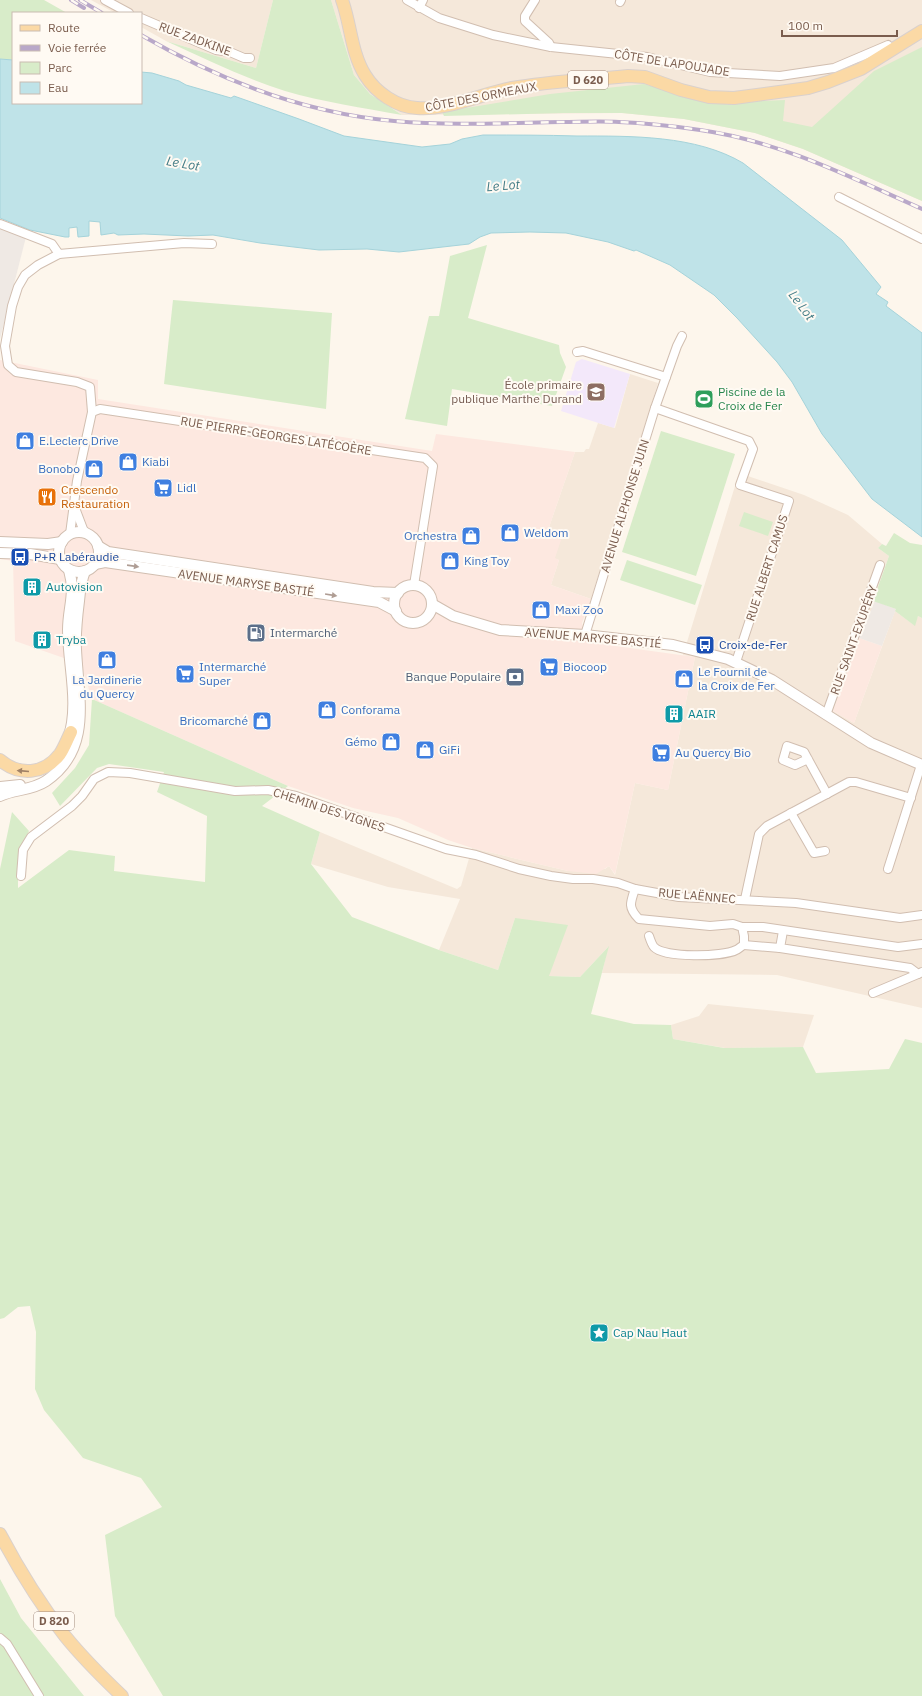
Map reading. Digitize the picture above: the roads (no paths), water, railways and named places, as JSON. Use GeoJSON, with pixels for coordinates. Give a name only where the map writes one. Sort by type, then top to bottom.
{"type":"FeatureCollection","features":[{"type":"Feature","properties":{"kind":"main road","name":"CÔTE DES ORMEAUX"},"geometry":{"type":"LineString","coordinates":[[342,0],[355,53],[365,75],[376,89],[388,98],[404,106],[418,108],[459,102],[515,88],[628,76],[645,77],[696,94],[734,98],[808,88],[828,82],[861,69],[891,50]]}},
{"type":"Feature","properties":{"kind":"main road","name":"D 620"},"geometry":{"type":"LineString","coordinates":[[891,50],[922,31]]}},
{"type":"Feature","properties":{"kind":"main road"},"geometry":{"type":"LineString","coordinates":[[0,760],[16,770],[26,772],[35,771],[47,766],[59,755],[71,732]]}},
{"type":"Feature","properties":{"kind":"main road","name":"D 820"},"geometry":{"type":"LineString","coordinates":[[0,1534],[38,1599],[65,1636],[96,1671],[122,1696]]}},
{"type":"Feature","properties":{"kind":"street"},"geometry":{"type":"LineString","coordinates":[[104,0],[127,12]]}},
{"type":"Feature","properties":{"kind":"street","name":"CÔTE DE LAPOUJADE"},"geometry":{"type":"LineString","coordinates":[[407,0],[421,4],[439,18],[493,35],[551,47],[647,57],[710,72],[780,76],[834,68],[888,45],[891,50]]}},
{"type":"Feature","properties":{"kind":"street"},"geometry":{"type":"LineString","coordinates":[[535,0],[525,16],[524,21],[549,43],[551,47]]}},
{"type":"Feature","properties":{"kind":"street","name":"RUE ZADKINE"},"geometry":{"type":"LineString","coordinates":[[142,18],[216,50],[230,52],[244,58],[250,58]]}},
{"type":"Feature","properties":{"kind":"street"},"geometry":{"type":"LineString","coordinates":[[838,197],[922,239]]}},
{"type":"Feature","properties":{"kind":"street"},"geometry":{"type":"LineString","coordinates":[[0,224],[52,244],[59,254]]}},
{"type":"Feature","properties":{"kind":"street"},"geometry":{"type":"LineString","coordinates":[[70,534],[77,481],[92,412],[90,387],[77,382],[16,372],[8,366],[5,346],[12,306],[18,287],[25,276],[38,265],[59,254],[184,243],[212,244]]}},
{"type":"Feature","properties":{"kind":"street","name":"AVENUE ALPHONSE JUIN"},"geometry":{"type":"LineString","coordinates":[[585,635],[655,408],[682,336]]}},
{"type":"Feature","properties":{"kind":"street"},"geometry":{"type":"LineString","coordinates":[[577,352],[583,351],[666,377]]}},
{"type":"Feature","properties":{"kind":"street","name":"RUE ALBERT CAMUS"},"geometry":{"type":"LineString","coordinates":[[655,408],[749,441],[753,449],[740,485],[789,501],[736,662]]}},
{"type":"Feature","properties":{"kind":"street","name":"RUE PIERRE-GEORGES LATÉCOÈRE"},"geometry":{"type":"LineString","coordinates":[[92,412],[100,409],[425,458],[433,466],[414,585]]}},
{"type":"Feature","properties":{"kind":"street"},"geometry":{"type":"LineString","coordinates":[[69,570],[80,572],[85,571],[95,564],[98,559],[98,546],[92,537],[83,529],[74,507]]}},
{"type":"Feature","properties":{"kind":"street"},"geometry":{"type":"LineString","coordinates":[[0,787],[24,784],[38,778],[49,770],[59,759],[66,747],[71,732],[73,702],[68,628],[72,590],[69,570],[60,559],[60,547],[62,542],[70,534],[87,534]]}},
{"type":"Feature","properties":{"kind":"street"},"geometry":{"type":"LineString","coordinates":[[3,542],[48,544],[62,542]]}},
{"type":"Feature","properties":{"kind":"street","name":"AVENUE MARYSE BASTIÉ"},"geometry":{"type":"LineString","coordinates":[[98,546],[108,552],[373,592],[398,593],[405,587],[414,585],[427,591],[432,604],[453,616],[500,630],[585,635],[673,645],[718,656],[736,662],[772,680],[871,743],[921,765]]}},
{"type":"Feature","properties":{"kind":"street"},"geometry":{"type":"LineString","coordinates":[[0,553],[30,554],[60,559]]}},
{"type":"Feature","properties":{"kind":"street","name":"AVENUE MARYSE BASTIÉ"},"geometry":{"type":"LineString","coordinates":[[95,564],[105,562],[371,601],[387,605],[396,611],[404,621],[412,623],[424,620],[429,615],[453,616]]}},
{"type":"Feature","properties":{"kind":"street","name":"RUE SAINT-EXUPÉRY"},"geometry":{"type":"LineString","coordinates":[[826,715],[880,565]]}},
{"type":"Feature","properties":{"kind":"street"},"geometry":{"type":"LineString","coordinates":[[0,796],[32,788],[45,781],[64,764],[72,752],[77,739],[81,721],[76,628],[81,580],[85,571]]}},
{"type":"Feature","properties":{"kind":"street"},"geometry":{"type":"LineString","coordinates":[[396,611],[395,602],[398,593]]}},
{"type":"Feature","properties":{"kind":"street"},"geometry":{"type":"LineString","coordinates":[[429,615],[432,604]]}},
{"type":"Feature","properties":{"kind":"street"},"geometry":{"type":"LineString","coordinates":[[808,759],[827,794]]}},
{"type":"Feature","properties":{"kind":"street"},"geometry":{"type":"LineString","coordinates":[[888,869],[921,765]]}},
{"type":"Feature","properties":{"kind":"street","name":"CHEMIN DES VIGNES"},"geometry":{"type":"LineString","coordinates":[[22,876],[23,850],[31,836],[72,806],[82,796],[94,779],[108,772],[130,773],[235,791],[268,790],[296,796],[446,849],[476,855]]}},
{"type":"Feature","properties":{"kind":"street"},"geometry":{"type":"LineString","coordinates":[[745,899],[759,834],[767,826],[849,782],[856,782],[911,798]]}},
{"type":"Feature","properties":{"kind":"street"},"geometry":{"type":"LineString","coordinates":[[791,813],[814,853],[825,851]]}},
{"type":"Feature","properties":{"kind":"street","name":"RUE LAËNNEC"},"geometry":{"type":"LineString","coordinates":[[476,855],[519,869],[551,876],[593,879],[618,883],[635,889],[679,897],[745,899],[796,903],[900,918],[922,915]]}},
{"type":"Feature","properties":{"kind":"street"},"geometry":{"type":"LineString","coordinates":[[635,889],[630,905],[633,913],[639,919],[710,926],[733,924],[742,927],[763,927],[898,947],[922,944]]}},
{"type":"Feature","properties":{"kind":"street"},"geometry":{"type":"LineString","coordinates":[[742,927],[744,945]]}},
{"type":"Feature","properties":{"kind":"street"},"geometry":{"type":"LineString","coordinates":[[780,948],[783,931]]}},
{"type":"Feature","properties":{"kind":"street"},"geometry":{"type":"LineString","coordinates":[[649,936],[654,947],[664,953],[670,954],[697,956],[722,954],[736,950],[744,945],[780,948],[910,968],[920,973]]}},
{"type":"Feature","properties":{"kind":"street"},"geometry":{"type":"LineString","coordinates":[[873,993],[920,973]]}},
{"type":"Feature","properties":{"kind":"street"},"geometry":{"type":"LineString","coordinates":[[0,1638],[7,1644],[39,1696]]}},
{"type":"Feature","properties":{"kind":"water","name":"Le Lot"},"geometry":{"type":"Polygon","coordinates":[[[0,59],[12,60],[12,104],[142,104],[142,72],[152,73],[231,98],[234,96],[344,136],[422,147],[450,144],[462,139],[483,135],[530,135],[641,137],[684,142],[705,147],[725,154],[743,163],[842,240],[881,287],[876,294],[888,302],[886,306],[922,333],[922,537],[872,499],[822,434],[792,382],[777,362],[737,318],[714,295],[670,265],[636,250],[634,251],[608,242],[566,233],[530,232],[491,233],[480,237],[469,244],[399,252],[367,249],[319,250],[260,243],[213,235],[118,235],[114,233],[101,235],[100,222],[89,221],[89,236],[78,237],[77,227],[69,228],[69,237],[65,237],[30,230],[0,218],[0,59]]]}},
{"type":"Feature","properties":{"kind":"railway"},"geometry":{"type":"LineString","coordinates":[[71,0],[84,8]]}},
{"type":"Feature","properties":{"kind":"railway"},"geometry":{"type":"LineString","coordinates":[[80,0],[100,12]]}},
{"type":"Feature","properties":{"kind":"railway"},"geometry":{"type":"LineString","coordinates":[[142,36],[232,80],[263,92],[327,111],[360,117],[415,123],[478,124],[612,122],[649,124],[700,130],[758,142],[786,151],[841,173],[922,209]]}},
{"type":"Feature","properties":{"kind":"place","name":"École primaire publique Marthe Durand"},"geometry":{"type":"Point","coordinates":[596,392]}},
{"type":"Feature","properties":{"kind":"place","name":"Piscine de la Croix de Fer"},"geometry":{"type":"Point","coordinates":[704,399]}},
{"type":"Feature","properties":{"kind":"place","name":"E.Leclerc Drive"},"geometry":{"type":"Point","coordinates":[25,441]}},
{"type":"Feature","properties":{"kind":"place","name":"Kiabi"},"geometry":{"type":"Point","coordinates":[128,462]}},
{"type":"Feature","properties":{"kind":"place","name":"Bonobo"},"geometry":{"type":"Point","coordinates":[94,469]}},
{"type":"Feature","properties":{"kind":"place","name":"Lidl"},"geometry":{"type":"Point","coordinates":[163,488]}},
{"type":"Feature","properties":{"kind":"place","name":"Crescendo Restauration"},"geometry":{"type":"Point","coordinates":[47,497]}},
{"type":"Feature","properties":{"kind":"place","name":"Weldom"},"geometry":{"type":"Point","coordinates":[510,533]}},
{"type":"Feature","properties":{"kind":"place","name":"Orchestra"},"geometry":{"type":"Point","coordinates":[471,536]}},
{"type":"Feature","properties":{"kind":"place","name":"P+R Labéraudie"},"geometry":{"type":"Point","coordinates":[20,557]}},
{"type":"Feature","properties":{"kind":"place","name":"King Toy"},"geometry":{"type":"Point","coordinates":[450,561]}},
{"type":"Feature","properties":{"kind":"place","name":"Autovision"},"geometry":{"type":"Point","coordinates":[32,587]}},
{"type":"Feature","properties":{"kind":"place","name":"Maxi Zoo"},"geometry":{"type":"Point","coordinates":[541,610]}},
{"type":"Feature","properties":{"kind":"place","name":"Intermarché"},"geometry":{"type":"Point","coordinates":[256,633]}},
{"type":"Feature","properties":{"kind":"place","name":"Tryba"},"geometry":{"type":"Point","coordinates":[42,640]}},
{"type":"Feature","properties":{"kind":"place","name":"Croix-de-Fer"},"geometry":{"type":"Point","coordinates":[705,645]}},
{"type":"Feature","properties":{"kind":"place","name":"La Jardinerie du Quercy"},"geometry":{"type":"Point","coordinates":[107,660]}},
{"type":"Feature","properties":{"kind":"place","name":"Biocoop"},"geometry":{"type":"Point","coordinates":[549,667]}},
{"type":"Feature","properties":{"kind":"place","name":"Intermarché Super"},"geometry":{"type":"Point","coordinates":[185,674]}},
{"type":"Feature","properties":{"kind":"place","name":"Banque Populaire"},"geometry":{"type":"Point","coordinates":[515,677]}},
{"type":"Feature","properties":{"kind":"place","name":"Le Fournil de la Croix de Fer"},"geometry":{"type":"Point","coordinates":[684,679]}},
{"type":"Feature","properties":{"kind":"place","name":"Conforama"},"geometry":{"type":"Point","coordinates":[327,710]}},
{"type":"Feature","properties":{"kind":"place","name":"AAIR"},"geometry":{"type":"Point","coordinates":[674,714]}},
{"type":"Feature","properties":{"kind":"place","name":"Bricomarché"},"geometry":{"type":"Point","coordinates":[262,721]}},
{"type":"Feature","properties":{"kind":"place","name":"Gémo"},"geometry":{"type":"Point","coordinates":[391,742]}},
{"type":"Feature","properties":{"kind":"place","name":"GiFi"},"geometry":{"type":"Point","coordinates":[425,750]}},
{"type":"Feature","properties":{"kind":"place","name":"Au Quercy Bio"},"geometry":{"type":"Point","coordinates":[661,753]}},
{"type":"Feature","properties":{"kind":"place","name":"Cap Nau Haut"},"geometry":{"type":"Point","coordinates":[599,1333]}}]}
